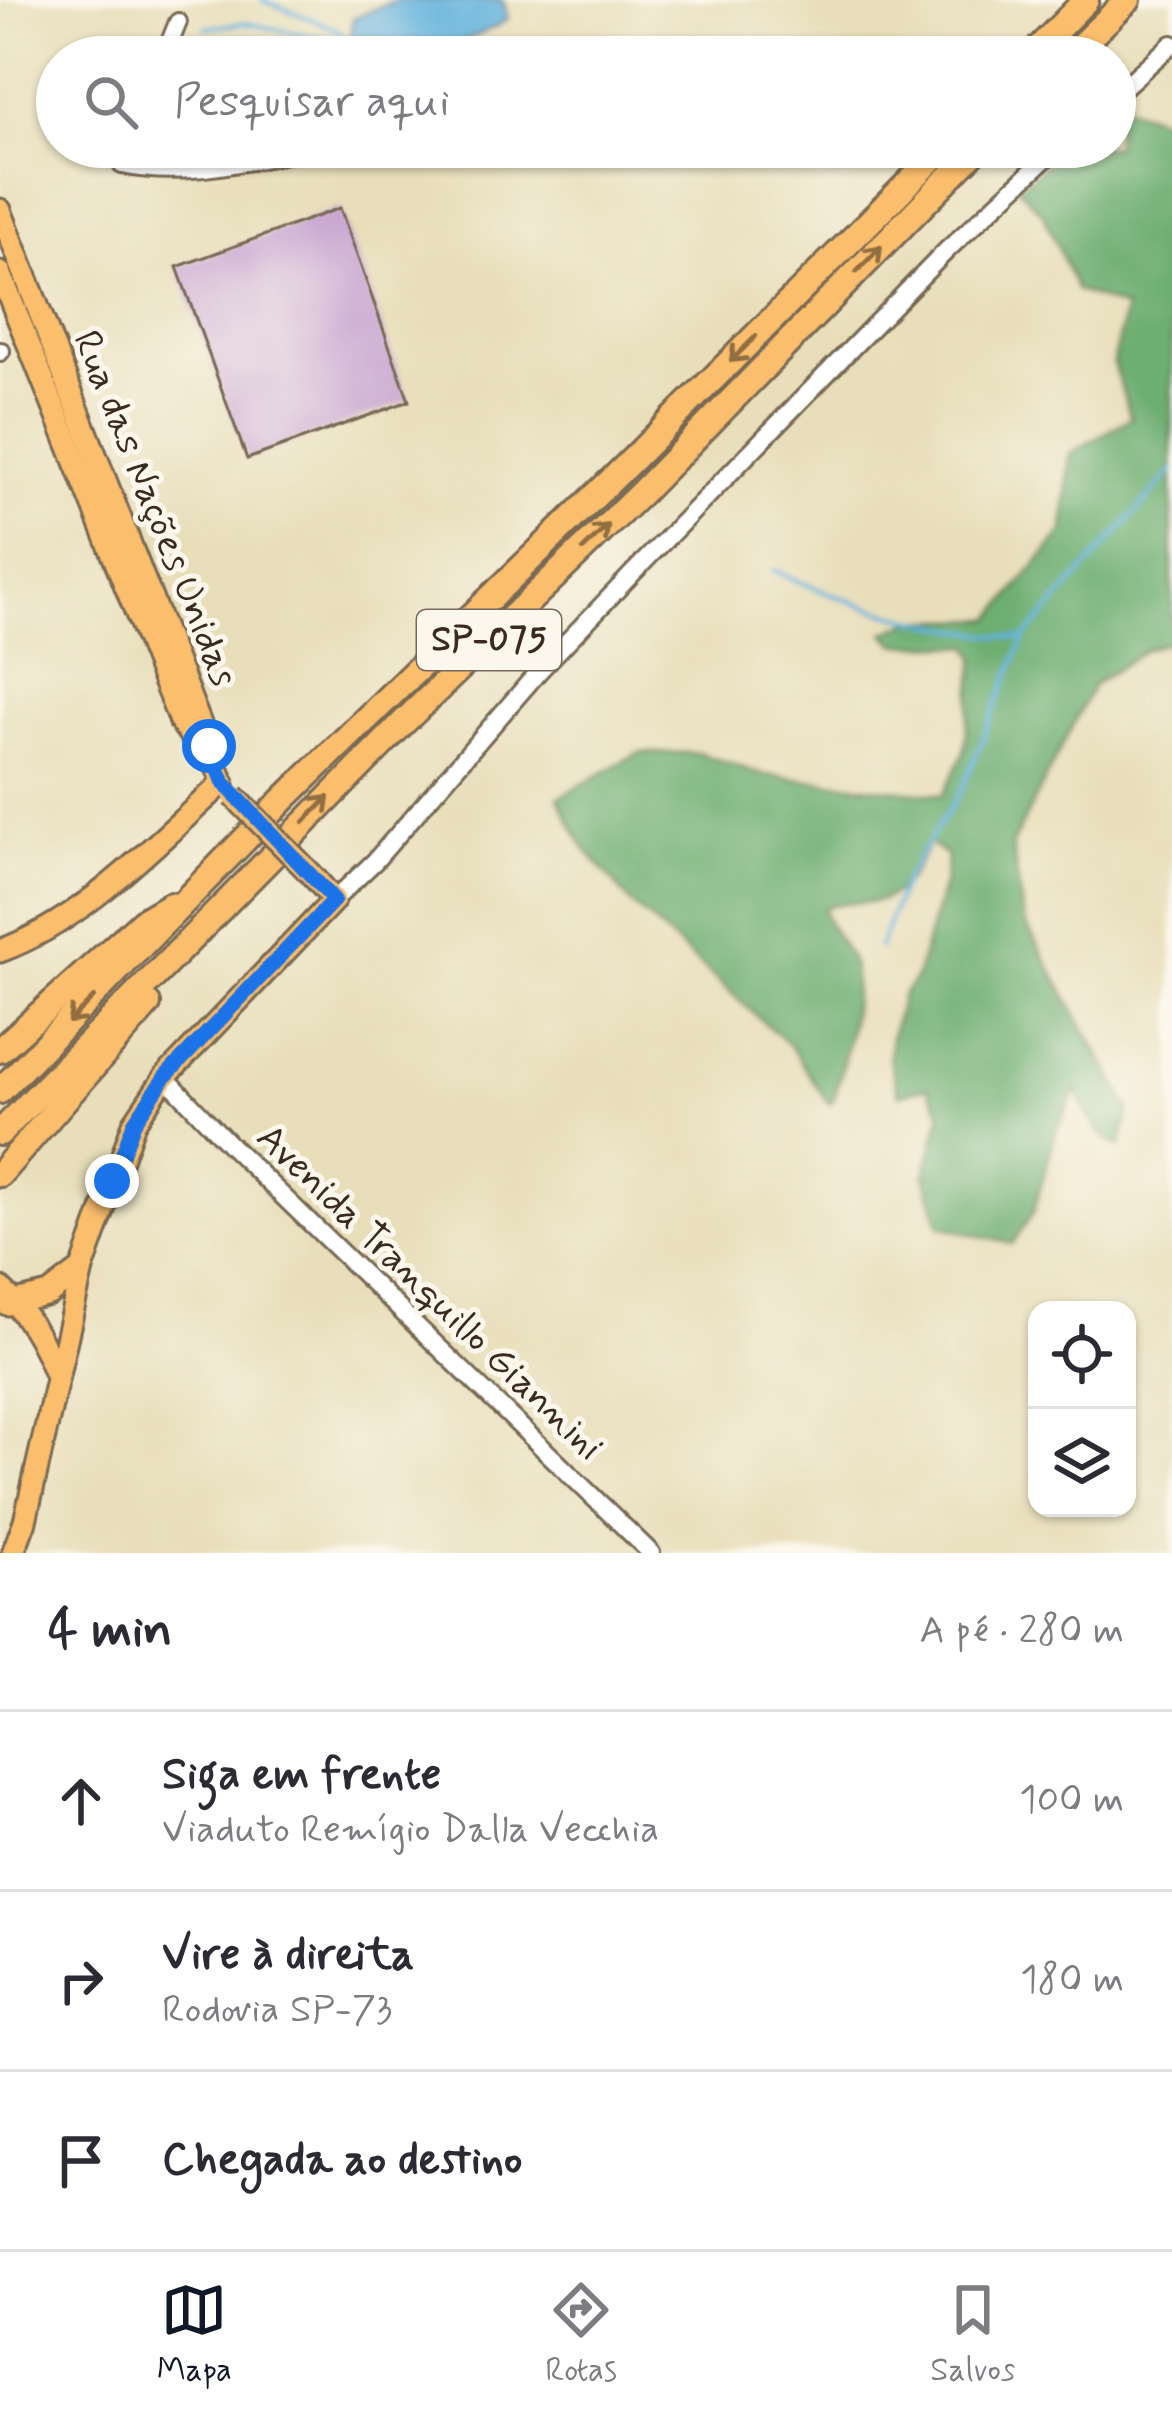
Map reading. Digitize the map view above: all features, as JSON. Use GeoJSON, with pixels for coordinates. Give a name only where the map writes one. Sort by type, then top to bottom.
{"type":"FeatureCollection","features":[{"type":"Feature","properties":{"kind":"highway"},"geometry":{"type":"LineString","coordinates":[[1051,36],[1086,0]]}},
{"type":"Feature","properties":{"kind":"highway"},"geometry":{"type":"LineString","coordinates":[[1091,36],[1128,0]]}},
{"type":"Feature","properties":{"kind":"highway","name":"SP-075"},"geometry":{"type":"LineString","coordinates":[[0,1091],[923,168]]}},
{"type":"Feature","properties":{"kind":"highway","name":"SP-075"},"geometry":{"type":"LineString","coordinates":[[0,1133],[405,721],[641,493],[958,168]]}},
{"type":"Feature","properties":{"kind":"highway"},"geometry":{"type":"LineString","coordinates":[[0,1050],[143,921],[198,889]]}},
{"type":"Feature","properties":{"kind":"highway"},"geometry":{"type":"LineString","coordinates":[[0,1174],[127,1030],[222,909]]}},
{"type":"Feature","properties":{"kind":"main road","name":"Rua das Nações Unidas"},"geometry":{"type":"LineString","coordinates":[[0,210],[229,789]]}},
{"type":"Feature","properties":{"kind":"main road","name":"Rua das Nações Unidas"},"geometry":{"type":"LineString","coordinates":[[0,273],[180,721],[229,789]]}},
{"type":"Feature","properties":{"kind":"main road"},"geometry":{"type":"LineString","coordinates":[[0,951],[70,915],[229,789],[334,900],[165,1077],[129,1135],[82,1270],[25,1521],[13,1553]]}},
{"type":"Feature","properties":{"kind":"main road"},"geometry":{"type":"LineString","coordinates":[[9,1304],[50,1294],[82,1270]]}},
{"type":"Feature","properties":{"kind":"main road"},"geometry":{"type":"LineString","coordinates":[[0,1288],[43,1340],[56,1375]]}},
{"type":"Feature","properties":{"kind":"street"},"geometry":{"type":"LineString","coordinates":[[172,36],[178,22]]}},
{"type":"Feature","properties":{"kind":"street"},"geometry":{"type":"LineString","coordinates":[[1136,76],[1172,44]]}},
{"type":"Feature","properties":{"kind":"street"},"geometry":{"type":"LineString","coordinates":[[141,168],[188,172],[210,168]]}},
{"type":"Feature","properties":{"kind":"street"},"geometry":{"type":"LineString","coordinates":[[334,900],[375,861],[539,671],[947,250],[1035,168]]}},
{"type":"Feature","properties":{"kind":"street","name":"Avenida Tranquillo Giannini"},"geometry":{"type":"LineString","coordinates":[[165,1077],[651,1553]]}},
{"type":"Feature","properties":{"kind":"green space"},"geometry":{"type":"Polygon","coordinates":[[[1136,110],[1172,122],[1172,641],[1146,649],[1093,685],[1012,844],[1024,921],[1130,1109],[1120,1147],[1099,1131],[1076,1091],[1057,1128],[1033,1213],[1012,1244],[940,1226],[925,1175],[942,1112],[927,1087],[899,1095],[889,1058],[902,996],[916,978],[947,856],[929,843],[907,881],[892,895],[823,908],[851,960],[854,981],[846,1051],[829,1104],[790,1046],[630,902],[583,846],[558,798],[638,753],[698,753],[764,775],[943,795],[964,753],[976,656],[969,646],[896,644],[885,633],[912,621],[992,619],[1064,531],[1070,454],[1131,418],[1113,363],[1125,309],[1076,290],[1043,213],[1018,188],[1042,168],[1136,168],[1136,110]]]}},
{"type":"Feature","properties":{"kind":"water"},"geometry":{"type":"Polygon","coordinates":[[[396,0],[503,0],[508,19],[474,36],[350,36],[353,18],[396,0]]]}},
{"type":"Feature","properties":{"kind":"building"},"geometry":{"type":"Polygon","coordinates":[[[340,208],[409,401],[247,459],[177,267],[340,208]]]}},
{"type":"Feature","properties":{"kind":"waterway"},"geometry":{"type":"LineString","coordinates":[[262,0],[337,29],[343,36]]}},
{"type":"Feature","properties":{"kind":"waterway"},"geometry":{"type":"LineString","coordinates":[[206,28],[245,23],[313,36]]}},
{"type":"Feature","properties":{"kind":"waterway"},"geometry":{"type":"LineString","coordinates":[[879,948],[905,879],[962,789],[1024,639],[1172,471]]}},
{"type":"Feature","properties":{"kind":"waterway"},"geometry":{"type":"LineString","coordinates":[[773,570],[896,615],[1024,639]]}},
{"type":"Feature","properties":{"kind":"route"},"geometry":{"type":"LineString","coordinates":[[112,1181],[134,1123],[165,1077],[334,900],[224,783],[209,746]]}}]}
